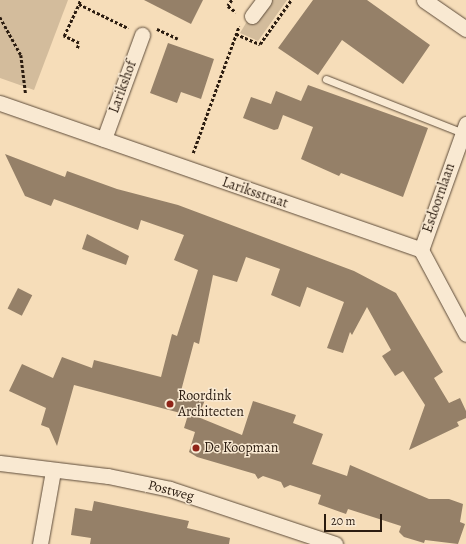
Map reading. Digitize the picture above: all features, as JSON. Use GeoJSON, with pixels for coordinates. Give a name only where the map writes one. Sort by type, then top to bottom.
{"type":"FeatureCollection","features":[{"type":"Feature","properties":{"kind":"street"},"geometry":{"type":"LineString","coordinates":[[252,16],[264,0]]}},
{"type":"Feature","properties":{"kind":"street"},"geometry":{"type":"LineString","coordinates":[[424,0],[466,29]]}},
{"type":"Feature","properties":{"kind":"street","name":"Larikshof"},"geometry":{"type":"LineString","coordinates":[[104,140],[142,35]]}},
{"type":"Feature","properties":{"kind":"street","name":"Lariksstraat"},"geometry":{"type":"LineString","coordinates":[[0,103],[186,170],[420,250]]}},
{"type":"Feature","properties":{"kind":"street","name":"Esdoornlaan"},"geometry":{"type":"LineString","coordinates":[[420,250],[464,128]]}},
{"type":"Feature","properties":{"kind":"street"},"geometry":{"type":"LineString","coordinates":[[420,250],[466,334]]}},
{"type":"Feature","properties":{"kind":"street","name":"Postweg"},"geometry":{"type":"LineString","coordinates":[[0,463],[54,471],[108,476],[170,489],[335,544]]}},
{"type":"Feature","properties":{"kind":"street"},"geometry":{"type":"LineString","coordinates":[[40,544],[54,471]]}},
{"type":"Feature","properties":{"kind":"lane"},"geometry":{"type":"LineString","coordinates":[[326,78],[464,128]]}},
{"type":"Feature","properties":{"kind":"path"},"geometry":{"type":"LineString","coordinates":[[77,48],[79,43],[64,36],[80,0]]}},
{"type":"Feature","properties":{"kind":"path"},"geometry":{"type":"LineString","coordinates":[[79,4],[142,35],[145,36],[150,26],[178,39]]}},
{"type":"Feature","properties":{"kind":"path"},"geometry":{"type":"LineString","coordinates":[[186,170],[238,27],[248,13],[252,16]]}},
{"type":"Feature","properties":{"kind":"path"},"geometry":{"type":"LineString","coordinates":[[0,17],[21,55],[23,86],[32,114]]}},
{"type":"Feature","properties":{"kind":"shaded area"},"geometry":{"type":"Polygon","coordinates":[[[0,0],[68,0],[34,90],[0,78],[0,0]]]}},
{"type":"Feature","properties":{"kind":"shaded area"},"geometry":{"type":"Polygon","coordinates":[[[271,0],[287,0],[258,41],[240,33],[249,18],[256,21],[271,0]]]}},
{"type":"Feature","properties":{"kind":"building"},"geometry":{"type":"Polygon","coordinates":[[[144,0],[203,0],[191,24],[144,0]]]}},
{"type":"Feature","properties":{"kind":"building"},"geometry":{"type":"Polygon","coordinates":[[[313,0],[367,0],[430,45],[403,84],[342,40],[318,75],[278,48],[313,0]]]}},
{"type":"Feature","properties":{"kind":"building"},"geometry":{"type":"Polygon","coordinates":[[[168,43],[214,59],[201,99],[181,92],[177,103],[150,93],[168,43]]]}},
{"type":"Feature","properties":{"kind":"building"},"geometry":{"type":"Polygon","coordinates":[[[308,85],[428,128],[403,197],[341,173],[339,176],[301,159],[313,127],[283,115],[278,129],[274,130],[243,118],[251,97],[271,104],[276,91],[301,101],[308,85]]]}},
{"type":"Feature","properties":{"kind":"building"},"geometry":{"type":"Polygon","coordinates":[[[5,154],[65,177],[67,171],[117,189],[178,205],[354,271],[396,293],[443,372],[434,378],[449,403],[460,398],[466,411],[466,418],[457,422],[459,426],[409,450],[425,405],[403,371],[395,376],[382,356],[391,350],[367,307],[352,335],[350,332],[343,353],[327,348],[344,302],[307,287],[300,307],[271,295],[280,269],[246,257],[237,282],[213,275],[199,344],[194,342],[181,391],[205,400],[198,417],[242,435],[253,401],[296,415],[293,423],[323,434],[312,464],[347,476],[350,465],[429,499],[449,499],[463,504],[460,522],[465,524],[458,544],[425,540],[424,543],[404,537],[399,532],[401,526],[348,509],[346,514],[318,504],[321,495],[290,485],[284,488],[281,482],[263,476],[258,479],[255,474],[197,457],[189,452],[195,432],[184,428],[188,415],[74,385],[57,446],[49,428],[41,425],[46,408],[9,391],[22,364],[53,378],[62,357],[92,368],[94,360],[161,377],[172,334],[177,336],[198,270],[174,260],[184,235],[141,220],[138,230],[54,199],[51,206],[25,196],[5,154]]]}},
{"type":"Feature","properties":{"kind":"building"},"geometry":{"type":"Polygon","coordinates":[[[87,234],[129,256],[126,265],[82,249],[87,234]]]}},
{"type":"Feature","properties":{"kind":"building"},"geometry":{"type":"Polygon","coordinates":[[[18,288],[32,295],[22,316],[8,308],[18,288]]]}},
{"type":"Feature","properties":{"kind":"building"},"geometry":{"type":"Polygon","coordinates":[[[94,501],[189,521],[187,528],[230,538],[229,544],[90,544],[91,538],[71,535],[75,508],[92,511],[94,501]]]}},
{"type":"Feature","properties":{"kind":"place","name":"Roordink Architecten"},"geometry":{"type":"Point","coordinates":[170,404]}},
{"type":"Feature","properties":{"kind":"place","name":"De Koopman"},"geometry":{"type":"Point","coordinates":[196,448]}}]}
